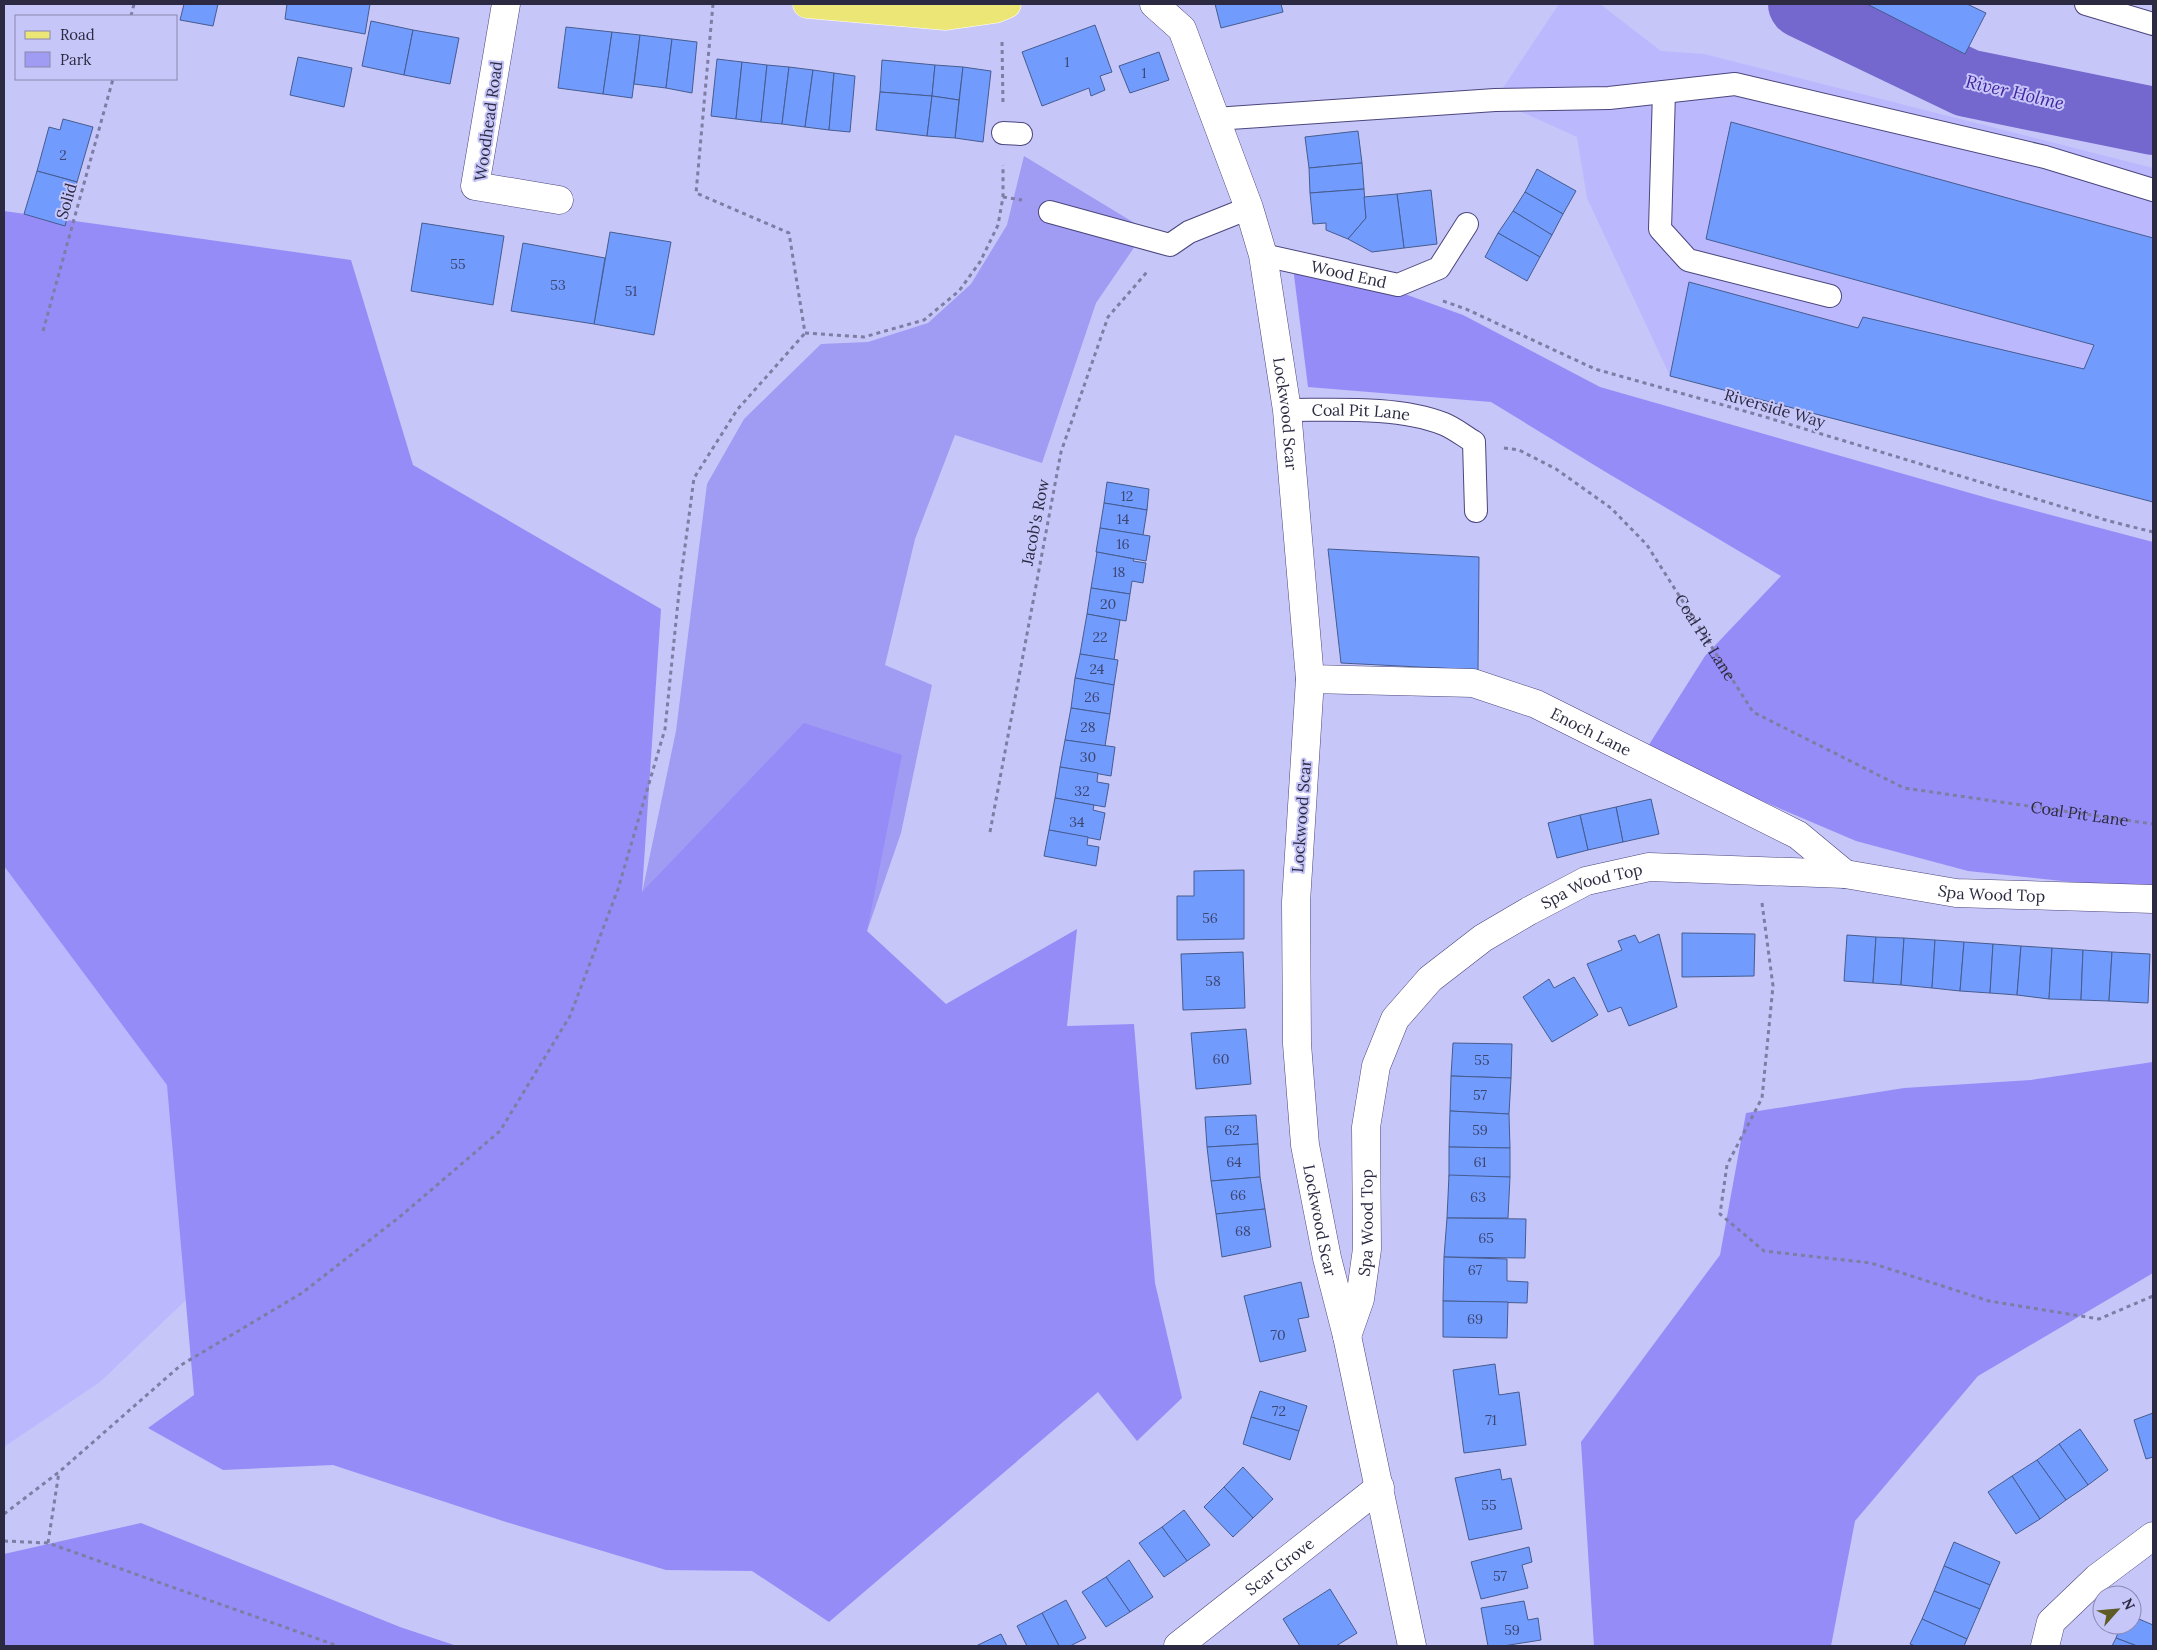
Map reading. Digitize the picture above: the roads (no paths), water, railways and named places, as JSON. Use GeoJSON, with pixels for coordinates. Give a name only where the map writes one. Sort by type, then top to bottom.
{"type":"FeatureCollection","features":[{"type":"Feature","properties":{"kind":"main road"},"geometry":{"type":"LineString","coordinates":[[807,4],[946,16],[995,9],[1007,4]]}},
{"type":"Feature","properties":{"kind":"street","name":"Woodhead Road"},"geometry":{"type":"LineString","coordinates":[[506,4],[475,186],[559,200]]}},
{"type":"Feature","properties":{"kind":"street","name":"Lockwood Scar"},"geometry":{"type":"LineString","coordinates":[[1154,4],[1179,16],[1249,208],[1263,255],[1287,410],[1310,679],[1296,902],[1297,1044],[1305,1145],[1327,1258],[1347,1336],[1412,1646]]}},
{"type":"Feature","properties":{"kind":"street","name":"Enoch Lane"},"geometry":{"type":"LineString","coordinates":[[1310,679],[1473,683],[1536,704],[1798,835],[1845,874]]}},
{"type":"Feature","properties":{"kind":"street","name":"Spa Wood Top"},"geometry":{"type":"LineString","coordinates":[[1347,1336],[1360,1299],[1367,1249],[1366,1127],[1376,1066],[1395,1019],[1430,979],[1483,938],[1586,881],[1649,868],[1757,870],[1845,874],[1956,893],[2153,899]]}},
{"type":"Feature","properties":{"kind":"street","name":"Scar Grove"},"geometry":{"type":"LineString","coordinates":[[1178,1646],[1380,1488]]}},
{"type":"Feature","properties":{"kind":"street"},"geometry":{"type":"LineString","coordinates":[[2045,1646],[2051,1622],[2097,1578],[2153,1536]]}},
{"type":"Feature","properties":{"kind":"lane"},"geometry":{"type":"LineString","coordinates":[[2086,4],[2153,24]]}},
{"type":"Feature","properties":{"kind":"lane"},"geometry":{"type":"LineString","coordinates":[[1215,119],[1409,114],[1494,100],[1609,98],[1735,84],[2045,157],[2153,190]]}},
{"type":"Feature","properties":{"kind":"lane"},"geometry":{"type":"LineString","coordinates":[[1664,92],[1660,229],[1688,260],[1830,296]]}},
{"type":"Feature","properties":{"kind":"lane"},"geometry":{"type":"LineString","coordinates":[[1050,212],[1170,245],[1189,232],[1249,208]]}},
{"type":"Feature","properties":{"kind":"lane","name":"Wood End"},"geometry":{"type":"LineString","coordinates":[[1263,255],[1398,285],[1439,268],[1467,224]]}},
{"type":"Feature","properties":{"kind":"lane","name":"Coal Pit Lane"},"geometry":{"type":"LineString","coordinates":[[1287,410],[1361,410],[1404,414],[1445,424],[1474,442],[1476,511]]}},
{"type":"Feature","properties":{"kind":"waterway","name":"River Holme"},"geometry":{"type":"LineString","coordinates":[[1802,4],[1967,83],[2153,121]]}}]}
